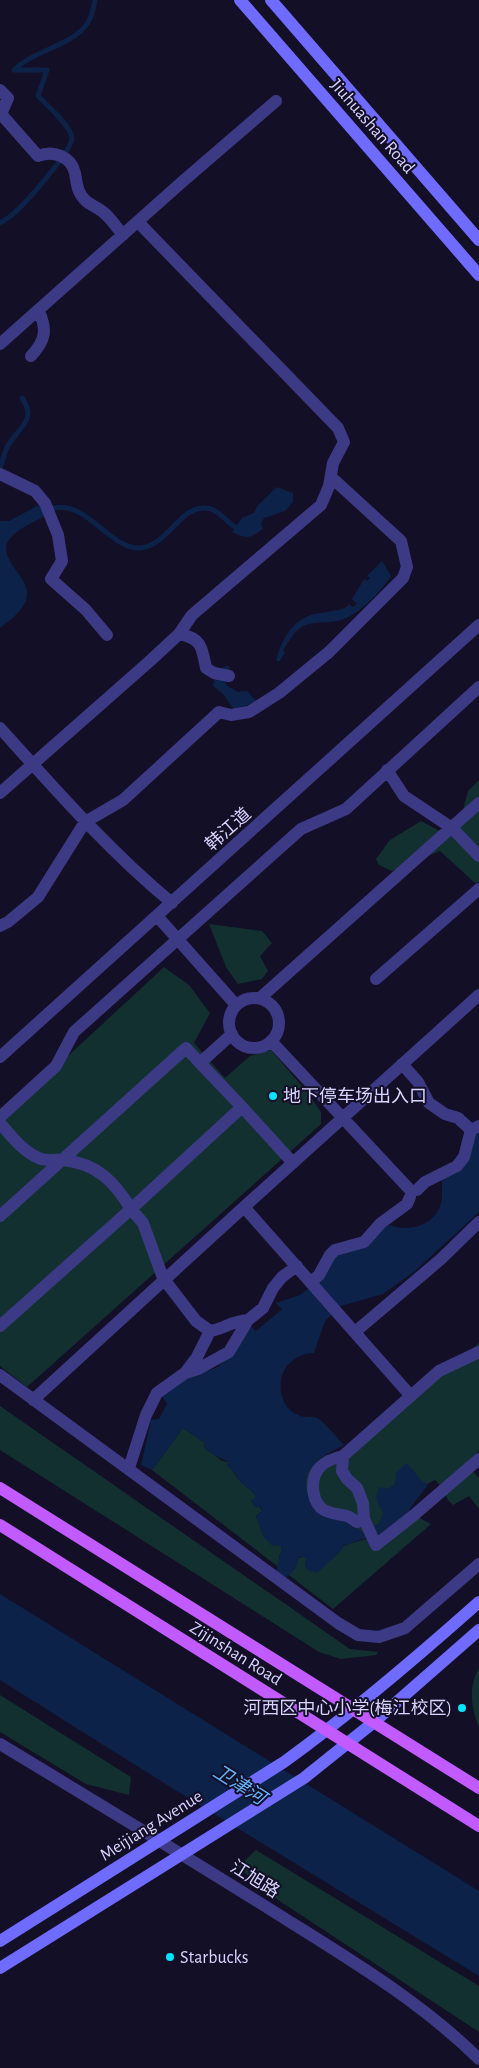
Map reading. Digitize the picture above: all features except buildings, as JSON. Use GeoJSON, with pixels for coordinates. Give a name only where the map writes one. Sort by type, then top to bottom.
{"type":"FeatureCollection","features":[{"type":"Feature","properties":{"kind":"main road","name":"Zijinshan Road"},"geometry":{"type":"LineString","coordinates":[[0,1488],[479,1788]]}},
{"type":"Feature","properties":{"kind":"main road","name":"Zijinshan Road"},"geometry":{"type":"LineString","coordinates":[[0,1525],[479,1826]]}},
{"type":"Feature","properties":{"kind":"street","name":"Jiuhuashan Road"},"geometry":{"type":"LineString","coordinates":[[240,0],[479,275]]}},
{"type":"Feature","properties":{"kind":"street","name":"Jiuhuashan Road"},"geometry":{"type":"LineString","coordinates":[[271,0],[479,240]]}},
{"type":"Feature","properties":{"kind":"street"},"geometry":{"type":"LineString","coordinates":[[0,90],[8,98],[1,114],[38,156],[52,152],[59,154],[71,164],[75,173],[75,182],[82,196],[86,201],[105,213],[123,235]]}},
{"type":"Feature","properties":{"kind":"street"},"geometry":{"type":"LineString","coordinates":[[0,344],[276,101]]}},
{"type":"Feature","properties":{"kind":"street"},"geometry":{"type":"LineString","coordinates":[[0,793],[151,660],[179,634],[192,615],[321,505],[329,486],[333,463],[344,442],[338,428],[138,222]]}},
{"type":"Feature","properties":{"kind":"street"},"geometry":{"type":"LineString","coordinates":[[30,356],[43,339],[44,324],[39,311]]}},
{"type":"Feature","properties":{"kind":"street"},"geometry":{"type":"LineString","coordinates":[[2,474],[35,491],[45,502],[58,535],[62,561],[51,579],[86,610],[106,635]]}},
{"type":"Feature","properties":{"kind":"street"},"geometry":{"type":"LineString","coordinates":[[0,926],[8,922],[38,897],[85,822],[123,800],[219,712],[231,715],[249,712],[279,693],[329,652],[403,578],[407,567],[401,541],[331,477]]}},
{"type":"Feature","properties":{"kind":"street","name":"韩江道"},"geometry":{"type":"LineString","coordinates":[[0,1057],[479,625]]}},
{"type":"Feature","properties":{"kind":"street"},"geometry":{"type":"LineString","coordinates":[[179,634],[192,636],[198,642],[202,649],[206,668],[214,673],[229,676]]}},
{"type":"Feature","properties":{"kind":"street"},"geometry":{"type":"LineString","coordinates":[[0,1117],[56,1066],[74,1032],[301,829],[346,809],[479,688]]}},
{"type":"Feature","properties":{"kind":"street"},"geometry":{"type":"LineString","coordinates":[[0,728],[85,822],[142,878],[172,903]]}},
{"type":"Feature","properties":{"kind":"street"},"geometry":{"type":"LineString","coordinates":[[387,770],[404,796],[452,828],[479,856]]}},
{"type":"Feature","properties":{"kind":"street"},"geometry":{"type":"LineString","coordinates":[[260,998],[479,803]]}},
{"type":"Feature","properties":{"kind":"street"},"geometry":{"type":"LineString","coordinates":[[376,979],[479,889]]}},
{"type":"Feature","properties":{"kind":"street"},"geometry":{"type":"LineString","coordinates":[[157,916],[236,1005]]}},
{"type":"Feature","properties":{"kind":"street"},"geometry":{"type":"LineString","coordinates":[[33,1400],[479,995]]}},
{"type":"Feature","properties":{"kind":"street"},"geometry":{"type":"LineString","coordinates":[[251,998],[260,998],[267,1001],[274,1008],[278,1015],[277,1032],[271,1041],[259,1047],[251,1047],[237,1041],[232,1034],[229,1019],[236,1005],[251,998]]}},
{"type":"Feature","properties":{"kind":"street"},"geometry":{"type":"LineString","coordinates":[[200,1063],[232,1034]]}},
{"type":"Feature","properties":{"kind":"street"},"geometry":{"type":"LineString","coordinates":[[271,1041],[413,1193]]}},
{"type":"Feature","properties":{"kind":"street"},"geometry":{"type":"LineString","coordinates":[[0,1216],[186,1048],[293,1163]]}},
{"type":"Feature","properties":{"kind":"street"},"geometry":{"type":"LineString","coordinates":[[311,1282],[319,1275],[330,1255],[336,1250],[364,1242],[381,1223],[408,1204],[413,1193],[425,1182],[457,1166],[464,1157],[475,1128],[458,1118],[445,1114],[428,1103],[418,1082],[402,1064]]}},
{"type":"Feature","properties":{"kind":"street"},"geometry":{"type":"LineString","coordinates":[[0,1326],[242,1107]]}},
{"type":"Feature","properties":{"kind":"street"},"geometry":{"type":"LineString","coordinates":[[0,1123],[23,1148],[41,1159],[63,1159],[90,1166],[120,1191],[143,1223],[164,1280],[196,1321],[210,1331],[237,1320],[248,1320]]}},
{"type":"Feature","properties":{"kind":"street"},"geometry":{"type":"LineString","coordinates":[[244,1208],[410,1395]]}},
{"type":"Feature","properties":{"kind":"street"},"geometry":{"type":"LineString","coordinates":[[355,1332],[441,1259],[479,1222]]}},
{"type":"Feature","properties":{"kind":"street"},"geometry":{"type":"LineString","coordinates":[[185,1373],[198,1369],[229,1352],[248,1320],[263,1308],[273,1288],[282,1276],[297,1266]]}},
{"type":"Feature","properties":{"kind":"street"},"geometry":{"type":"LineString","coordinates":[[129,1468],[139,1433],[157,1393],[185,1373],[197,1357],[210,1331]]}},
{"type":"Feature","properties":{"kind":"street"},"geometry":{"type":"LineString","coordinates":[[366,1523],[322,1509],[313,1495],[313,1476],[320,1466],[330,1459],[342,1456],[439,1371],[479,1352]]}},
{"type":"Feature","properties":{"kind":"street"},"geometry":{"type":"LineString","coordinates":[[0,1376],[129,1468],[330,1617],[358,1634],[379,1637],[405,1628],[479,1564]]}},
{"type":"Feature","properties":{"kind":"street"},"geometry":{"type":"LineString","coordinates":[[342,1456],[342,1471],[347,1479],[357,1488],[364,1503],[366,1523],[376,1545],[479,1459]]}},
{"type":"Feature","properties":{"kind":"street","name":"Meijiang Avenue"},"geometry":{"type":"LineString","coordinates":[[0,1941],[284,1762],[328,1731],[479,1602]]}},
{"type":"Feature","properties":{"kind":"street"},"geometry":{"type":"LineString","coordinates":[[0,1968],[304,1778],[349,1744],[479,1630]]}},
{"type":"Feature","properties":{"kind":"street","name":"江旭路"},"geometry":{"type":"LineString","coordinates":[[0,1744],[183,1854],[404,1995],[460,2040],[479,2059]]}},
{"type":"Feature","properties":{"kind":"green space"},"geometry":{"type":"Polygon","coordinates":[[[479,780],[479,882],[475,883],[440,851],[392,871],[379,865],[376,859],[390,840],[421,821],[440,831],[460,821],[468,791],[479,780]]]}},
{"type":"Feature","properties":{"kind":"green space"},"geometry":{"type":"Polygon","coordinates":[[[209,924],[262,931],[272,943],[260,956],[268,971],[262,979],[238,984],[226,967],[209,924]]]}},
{"type":"Feature","properties":{"kind":"green space"},"geometry":{"type":"Polygon","coordinates":[[[164,967],[189,985],[210,1013],[194,1043],[225,1078],[250,1056],[271,1050],[308,1093],[321,1112],[321,1124],[27,1387],[0,1366],[0,1119],[164,967]]]}},
{"type":"Feature","properties":{"kind":"green space"},"geometry":{"type":"Polygon","coordinates":[[[479,1343],[479,1451],[466,1463],[479,1478],[479,1509],[469,1496],[453,1505],[435,1480],[390,1502],[431,1524],[333,1609],[152,1470],[183,1428],[205,1443],[204,1447],[222,1461],[229,1462],[227,1465],[256,1496],[251,1502],[259,1506],[262,1511],[256,1516],[264,1537],[281,1546],[282,1550],[279,1557],[294,1570],[297,1559],[303,1556],[307,1559],[305,1566],[310,1571],[324,1563],[339,1548],[378,1536],[384,1513],[379,1524],[362,1532],[311,1501],[306,1491],[305,1477],[311,1466],[326,1455],[347,1456],[479,1343]]]}},
{"type":"Feature","properties":{"kind":"green space"},"geometry":{"type":"Polygon","coordinates":[[[0,1406],[350,1649],[378,1652],[376,1655],[341,1659],[319,1652],[0,1450],[0,1406]]]}},
{"type":"Feature","properties":{"kind":"green space"},"geometry":{"type":"Polygon","coordinates":[[[479,1668],[479,1727],[474,1712],[472,1690],[479,1668]]]}},
{"type":"Feature","properties":{"kind":"green space"},"geometry":{"type":"Polygon","coordinates":[[[0,1695],[131,1777],[129,1795],[86,1784],[0,1732],[0,1695]]]}},
{"type":"Feature","properties":{"kind":"green space"},"geometry":{"type":"Polygon","coordinates":[[[256,1850],[479,1986],[479,2032],[269,1894],[238,1867],[256,1850]]]}},
{"type":"Feature","properties":{"kind":"water"},"geometry":{"type":"Polygon","coordinates":[[[277,487],[293,493],[293,502],[285,511],[264,518],[261,524],[263,529],[254,535],[245,537],[232,532],[242,518],[254,513],[257,506],[277,487]]]}},
{"type":"Feature","properties":{"kind":"water"},"geometry":{"type":"Polygon","coordinates":[[[41,505],[45,516],[14,534],[7,543],[6,551],[8,558],[22,579],[27,595],[25,603],[20,610],[0,628],[0,521],[9,521],[41,505]]]}},
{"type":"Feature","properties":{"kind":"water"},"geometry":{"type":"Polygon","coordinates":[[[382,561],[391,576],[368,603],[353,614],[338,621],[303,626],[294,634],[283,650],[285,652],[280,661],[276,661],[286,636],[300,620],[312,615],[342,609],[349,604],[353,607],[357,604],[352,599],[364,579],[367,581],[370,578],[367,576],[382,561]]]}},
{"type":"Feature","properties":{"kind":"water"},"geometry":{"type":"Polygon","coordinates":[[[226,666],[230,666],[225,679],[226,685],[238,692],[247,691],[256,701],[237,710],[213,686],[216,674],[226,666]]]}},
{"type":"Feature","properties":{"kind":"water"},"geometry":{"type":"Polygon","coordinates":[[[479,1130],[479,1212],[415,1271],[383,1294],[341,1306],[325,1321],[314,1353],[299,1356],[287,1366],[281,1379],[281,1393],[287,1406],[298,1415],[315,1417],[320,1420],[344,1445],[319,1460],[309,1470],[306,1484],[307,1491],[309,1498],[319,1506],[362,1532],[379,1524],[383,1513],[377,1500],[378,1491],[380,1487],[388,1489],[394,1485],[395,1474],[407,1463],[421,1480],[428,1485],[411,1507],[406,1517],[379,1536],[362,1539],[343,1546],[342,1550],[317,1573],[310,1571],[305,1566],[307,1559],[300,1556],[294,1570],[284,1580],[276,1574],[282,1550],[281,1546],[271,1545],[264,1537],[256,1516],[262,1511],[260,1506],[256,1508],[251,1501],[256,1496],[227,1465],[229,1462],[204,1447],[205,1443],[183,1428],[152,1470],[141,1465],[151,1420],[159,1419],[167,1404],[161,1395],[186,1377],[216,1368],[231,1356],[249,1325],[256,1331],[282,1309],[276,1303],[300,1295],[318,1281],[336,1253],[385,1223],[401,1228],[409,1228],[425,1223],[432,1218],[441,1204],[443,1177],[449,1166],[479,1130]]]}},
{"type":"Feature","properties":{"kind":"water","name":"卫津河"},"geometry":{"type":"Polygon","coordinates":[[[0,1594],[479,1891],[479,1976],[180,1793],[0,1680],[0,1594]]]}},
{"type":"Feature","properties":{"kind":"waterway"},"geometry":{"type":"LineString","coordinates":[[0,223],[10,217],[37,189],[64,154],[72,138],[71,133],[63,122],[38,96],[47,70],[14,70],[33,57],[78,34],[86,26],[95,0]]}},
{"type":"Feature","properties":{"kind":"waterway"},"geometry":{"type":"LineString","coordinates":[[0,467],[7,447],[25,423],[27,417],[28,412],[22,398]]}},
{"type":"Feature","properties":{"kind":"waterway"},"geometry":{"type":"LineString","coordinates":[[49,509],[62,507],[74,510],[86,516],[117,541],[128,546],[140,548],[159,540],[183,517],[191,511],[201,508],[214,510],[235,527]]}},
{"type":"Feature","properties":{"kind":"place","name":"地下停车场出入口"},"geometry":{"type":"Point","coordinates":[273,1096]}},
{"type":"Feature","properties":{"kind":"place","name":"河西区中心小学(梅江校区)"},"geometry":{"type":"Point","coordinates":[462,1708]}},
{"type":"Feature","properties":{"kind":"place","name":"Starbucks"},"geometry":{"type":"Point","coordinates":[170,1957]}}]}
